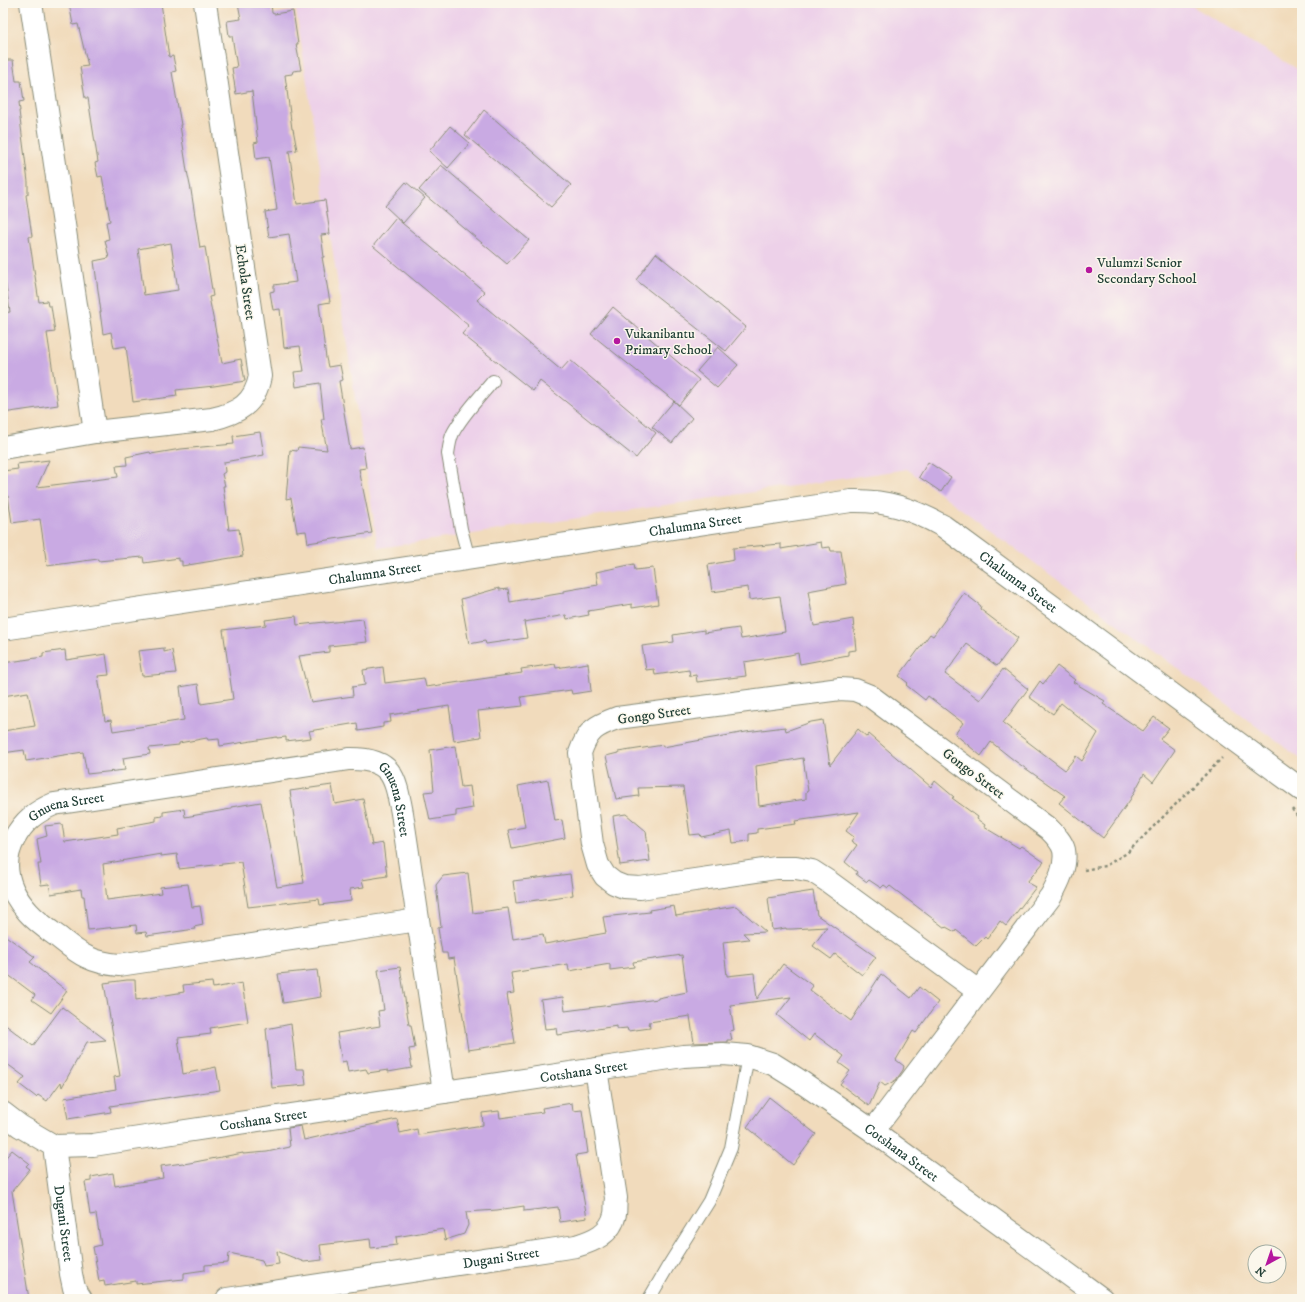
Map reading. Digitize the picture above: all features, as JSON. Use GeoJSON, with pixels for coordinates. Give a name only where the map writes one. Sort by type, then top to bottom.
{"type":"FeatureCollection","features":[{"type":"Feature","properties":{"kind":"street"},"geometry":{"type":"LineString","coordinates":[[31,3],[95,432]]}},
{"type":"Feature","properties":{"kind":"street","name":"Echola Street"},"geometry":{"type":"LineString","coordinates":[[3,448],[95,432],[212,419],[225,416],[237,411],[246,404],[253,396],[258,386],[260,376],[205,3]]}},
{"type":"Feature","properties":{"kind":"street","name":"Chalumna Street"},"geometry":{"type":"LineString","coordinates":[[3,629],[851,502],[871,501],[911,510],[943,526],[1302,790]]}},
{"type":"Feature","properties":{"kind":"street","name":"Gongo Street"},"geometry":{"type":"LineString","coordinates":[[872,1131],[1051,896],[1060,878],[1064,864],[1064,850],[1058,839],[1049,829],[870,696],[855,690],[840,688],[617,718],[601,724],[590,732],[584,740],[580,753],[592,844],[598,865],[605,876],[614,883],[624,887],[640,888],[776,868],[796,868],[812,871],[830,882],[978,991]]}},
{"type":"Feature","properties":{"kind":"street","name":"Gnuena Street"},"geometry":{"type":"LineString","coordinates":[[418,920],[119,965],[102,963],[86,956],[64,942],[28,912],[16,896],[8,878],[6,862],[9,848],[17,833],[26,821],[38,811],[54,804],[349,759],[373,760],[383,765],[391,774],[397,788],[418,920],[444,1092]]}},
{"type":"Feature","properties":{"kind":"street","name":"Cotshana Street"},"geometry":{"type":"LineString","coordinates":[[54,1146],[93,1144],[126,1140],[683,1056],[723,1054],[748,1056],[773,1064],[797,1079],[872,1131],[1102,1299]]}},
{"type":"Feature","properties":{"kind":"street","name":"Dugani Street"},"geometry":{"type":"LineString","coordinates":[[227,1299],[576,1246],[590,1242],[602,1235],[611,1225],[615,1214],[616,1198],[596,1069]]}},
{"type":"Feature","properties":{"kind":"street"},"geometry":{"type":"LineString","coordinates":[[3,1113],[25,1129],[54,1146]]}},
{"type":"Feature","properties":{"kind":"street","name":"Dugani Street"},"geometry":{"type":"LineString","coordinates":[[54,1146],[71,1274],[74,1288],[81,1299]]}},
{"type":"Feature","properties":{"kind":"lane"},"geometry":{"type":"LineString","coordinates":[[469,559],[449,462],[449,444],[453,434],[464,417],[494,381]]}},
{"type":"Feature","properties":{"kind":"lane"},"geometry":{"type":"LineString","coordinates":[[649,1299],[709,1201],[731,1148],[748,1056]]}},
{"type":"Feature","properties":{"kind":"path"},"geometry":{"type":"LineString","coordinates":[[1062,870],[1080,871],[1104,866],[1127,853],[1238,742]]}},
{"type":"Feature","properties":{"kind":"shaded area"},"geometry":{"type":"Polygon","coordinates":[[[295,3],[1187,3],[1302,72],[1302,760],[907,469],[378,548],[295,3]]]}},
{"type":"Feature","properties":{"kind":"building"},"geometry":{"type":"Polygon","coordinates":[[[69,3],[161,3],[169,57],[173,56],[176,71],[172,72],[187,171],[200,248],[205,247],[213,296],[209,297],[222,363],[241,359],[245,381],[176,390],[177,396],[133,402],[126,346],[114,348],[111,332],[103,334],[94,261],[109,258],[105,240],[109,239],[106,222],[110,221],[102,176],[98,177],[95,163],[98,162],[88,98],[85,98],[80,67],[88,66],[78,24],[73,25],[69,3]],[[171,243],[138,249],[144,295],[178,290],[171,243]]]}},
{"type":"Feature","properties":{"kind":"building"},"geometry":{"type":"Polygon","coordinates":[[[238,3],[271,3],[272,13],[274,14],[293,11],[298,44],[296,44],[301,70],[293,71],[292,74],[285,75],[292,129],[297,150],[289,151],[297,204],[325,200],[330,234],[321,235],[324,257],[322,257],[330,302],[319,304],[326,358],[328,367],[340,365],[343,380],[339,381],[350,449],[363,447],[366,468],[359,469],[372,533],[308,543],[306,531],[297,532],[291,498],[286,499],[290,450],[297,451],[298,447],[327,450],[321,419],[324,419],[320,383],[296,387],[294,372],[304,371],[300,346],[284,348],[280,309],[273,310],[270,292],[274,291],[274,285],[296,282],[289,234],[269,237],[265,212],[277,210],[269,157],[256,159],[254,143],[258,142],[252,91],[236,94],[232,68],[237,67],[232,36],[229,36],[227,21],[241,19],[238,3]]]}},
{"type":"Feature","properties":{"kind":"building"},"geometry":{"type":"Polygon","coordinates":[[[3,60],[13,60],[16,81],[21,81],[24,101],[19,102],[19,111],[28,182],[28,194],[26,195],[32,236],[29,237],[39,302],[47,301],[48,306],[51,306],[55,332],[47,333],[58,405],[3,413],[3,313],[10,312],[3,267],[3,60]]]}},
{"type":"Feature","properties":{"kind":"building"},"geometry":{"type":"Polygon","coordinates":[[[484,110],[571,185],[551,207],[465,135],[484,110]]]}},
{"type":"Feature","properties":{"kind":"building"},"geometry":{"type":"Polygon","coordinates":[[[450,126],[470,143],[448,168],[429,151],[450,126]]]}},
{"type":"Feature","properties":{"kind":"building"},"geometry":{"type":"Polygon","coordinates":[[[441,165],[529,240],[507,264],[419,190],[441,165]]]}},
{"type":"Feature","properties":{"kind":"building"},"geometry":{"type":"Polygon","coordinates":[[[406,182],[425,198],[403,223],[385,206],[406,182]]]}},
{"type":"Feature","properties":{"kind":"building"},"geometry":{"type":"Polygon","coordinates":[[[396,218],[485,292],[477,300],[561,370],[570,360],[656,433],[636,458],[540,381],[533,391],[462,334],[469,326],[373,246],[396,218]]]}},
{"type":"Feature","properties":{"kind":"building"},"geometry":{"type":"Polygon","coordinates":[[[656,253],[746,327],[726,351],[636,280],[656,253]]]}},
{"type":"Feature","properties":{"kind":"building"},"geometry":{"type":"Polygon","coordinates":[[[613,307],[699,380],[679,405],[591,334],[613,307]]]}},
{"type":"Feature","properties":{"kind":"building"},"geometry":{"type":"Polygon","coordinates":[[[718,347],[738,365],[717,388],[697,371],[718,347]]]}},
{"type":"Feature","properties":{"kind":"building"},"geometry":{"type":"Polygon","coordinates":[[[674,401],[692,418],[672,443],[652,427],[674,401]]]}},
{"type":"Feature","properties":{"kind":"building"},"geometry":{"type":"Polygon","coordinates":[[[260,432],[264,455],[224,462],[225,472],[222,474],[225,486],[223,486],[229,530],[239,529],[243,556],[182,566],[182,561],[179,561],[179,558],[144,563],[143,557],[98,561],[98,559],[47,566],[40,519],[12,523],[8,496],[6,496],[3,471],[18,469],[17,464],[49,460],[37,487],[118,477],[116,466],[127,465],[126,457],[150,452],[151,454],[181,449],[234,444],[233,436],[260,432]]]}},
{"type":"Feature","properties":{"kind":"building"},"geometry":{"type":"Polygon","coordinates":[[[928,462],[951,477],[941,492],[919,477],[928,462]]]}},
{"type":"Feature","properties":{"kind":"building"},"geometry":{"type":"Polygon","coordinates":[[[821,542],[822,548],[830,547],[831,551],[841,551],[846,584],[808,591],[814,626],[853,619],[856,650],[848,651],[848,655],[800,664],[798,653],[744,662],[746,676],[697,682],[696,675],[690,676],[689,670],[655,675],[654,669],[646,670],[642,646],[674,642],[673,635],[704,630],[704,633],[739,628],[741,639],[785,632],[780,596],[749,600],[748,587],[712,592],[708,565],[734,560],[733,548],[781,544],[781,549],[821,542]]]}},
{"type":"Feature","properties":{"kind":"building"},"geometry":{"type":"Polygon","coordinates":[[[634,564],[635,570],[653,568],[658,604],[632,608],[632,604],[588,611],[589,615],[567,619],[566,615],[524,622],[527,638],[486,644],[485,641],[469,644],[461,599],[499,588],[499,590],[508,589],[510,602],[563,593],[563,591],[598,585],[596,572],[634,564]]]}},
{"type":"Feature","properties":{"kind":"building"},"geometry":{"type":"Polygon","coordinates":[[[964,593],[981,606],[980,609],[1018,638],[997,666],[967,644],[945,674],[980,700],[1003,669],[1028,689],[1003,723],[1065,770],[1076,756],[1082,761],[1098,733],[1061,703],[1053,714],[1029,697],[1040,681],[1043,684],[1057,666],[1075,680],[1073,682],[1105,701],[1103,704],[1143,731],[1154,717],[1169,728],[1160,739],[1175,750],[1153,782],[1144,774],[1130,800],[1103,838],[1059,803],[1065,796],[1015,761],[991,742],[981,756],[955,734],[963,723],[928,696],[925,700],[906,685],[908,683],[899,676],[930,634],[933,636],[964,593]]]}},
{"type":"Feature","properties":{"kind":"building"},"geometry":{"type":"Polygon","coordinates":[[[296,616],[297,625],[363,619],[367,642],[329,646],[329,652],[299,656],[311,702],[353,696],[352,687],[365,685],[363,670],[383,667],[385,683],[424,678],[426,687],[522,673],[521,669],[555,664],[556,668],[588,663],[591,691],[572,694],[571,690],[521,697],[523,706],[478,711],[481,737],[454,741],[449,706],[390,715],[391,722],[383,723],[383,727],[358,731],[357,723],[309,731],[311,738],[286,741],[286,737],[277,737],[220,746],[219,739],[208,740],[207,738],[179,743],[179,745],[149,748],[150,754],[123,758],[125,770],[87,774],[83,752],[26,761],[24,750],[3,753],[3,731],[35,726],[28,692],[3,696],[3,663],[43,657],[43,653],[65,650],[66,660],[106,654],[109,675],[98,676],[105,721],[111,720],[113,731],[184,720],[180,687],[198,684],[201,704],[233,699],[223,630],[266,625],[265,620],[296,616]]]}},
{"type":"Feature","properties":{"kind":"building"},"geometry":{"type":"Polygon","coordinates":[[[164,648],[164,652],[172,650],[176,673],[142,676],[138,651],[164,648]]]}},
{"type":"Feature","properties":{"kind":"building"},"geometry":{"type":"Polygon","coordinates":[[[823,720],[830,765],[858,729],[867,737],[869,734],[931,787],[935,781],[954,797],[952,798],[978,817],[977,819],[985,825],[984,827],[1019,848],[1021,846],[1044,862],[1027,882],[1036,887],[1006,926],[1000,921],[987,939],[985,937],[976,946],[956,930],[955,932],[946,927],[945,928],[890,886],[888,888],[884,885],[881,888],[869,880],[867,882],[856,874],[857,872],[845,862],[857,845],[851,841],[854,837],[846,831],[859,812],[795,821],[796,824],[757,829],[757,833],[749,834],[749,841],[733,843],[731,831],[701,837],[700,834],[690,835],[683,787],[638,788],[639,796],[616,799],[606,756],[618,752],[663,745],[663,747],[746,732],[785,727],[786,731],[811,722],[823,720]],[[803,758],[756,766],[759,806],[806,799],[806,792],[808,791],[803,758]]]}},
{"type":"Feature","properties":{"kind":"building"},"geometry":{"type":"Polygon","coordinates":[[[455,746],[461,787],[470,786],[473,808],[456,811],[456,816],[430,820],[424,792],[434,791],[430,750],[455,746]]]}},
{"type":"Feature","properties":{"kind":"building"},"geometry":{"type":"Polygon","coordinates":[[[548,780],[555,821],[562,820],[565,838],[512,848],[508,830],[525,827],[518,786],[548,780]]]}},
{"type":"Feature","properties":{"kind":"building"},"geometry":{"type":"Polygon","coordinates":[[[332,785],[335,804],[363,799],[372,845],[383,843],[387,876],[362,880],[364,887],[350,889],[351,901],[320,905],[319,899],[248,907],[241,862],[179,869],[177,854],[161,856],[161,854],[103,864],[107,900],[161,893],[160,887],[188,884],[192,907],[200,906],[203,925],[194,927],[195,929],[147,936],[146,932],[137,933],[136,925],[88,930],[84,896],[82,896],[81,889],[51,894],[49,884],[41,885],[38,864],[41,864],[37,839],[47,836],[45,826],[62,824],[65,842],[118,834],[117,828],[156,821],[156,817],[163,816],[163,812],[184,809],[185,817],[261,802],[277,887],[304,883],[290,791],[332,785]]]}},
{"type":"Feature","properties":{"kind":"building"},"geometry":{"type":"Polygon","coordinates":[[[626,814],[646,831],[650,861],[620,865],[613,816],[626,814]]]}},
{"type":"Feature","properties":{"kind":"building"},"geometry":{"type":"Polygon","coordinates":[[[468,873],[473,913],[508,908],[513,939],[543,934],[545,944],[606,933],[603,917],[650,912],[649,910],[674,906],[676,916],[736,906],[766,932],[743,933],[749,939],[723,942],[727,976],[754,973],[757,999],[783,964],[813,986],[810,990],[851,1021],[881,974],[911,998],[919,987],[938,1002],[916,1033],[913,1031],[896,1060],[904,1066],[903,1070],[896,1080],[885,1086],[880,1082],[869,1106],[840,1084],[850,1071],[839,1063],[844,1056],[814,1034],[809,1041],[777,1015],[791,997],[730,1005],[734,1030],[730,1031],[732,1040],[727,1040],[727,1042],[694,1043],[690,1016],[649,1022],[650,1028],[628,1031],[627,1028],[617,1029],[617,1026],[557,1035],[556,1028],[545,1029],[541,1000],[563,997],[565,1011],[658,999],[687,992],[682,955],[633,962],[634,967],[610,970],[610,964],[569,971],[568,964],[511,973],[514,993],[507,994],[515,1043],[468,1050],[454,958],[448,959],[447,953],[442,953],[438,928],[441,927],[436,885],[443,876],[468,873]]]}},
{"type":"Feature","properties":{"kind":"building"},"geometry":{"type":"Polygon","coordinates":[[[570,874],[573,895],[516,903],[513,881],[570,874]]]}},
{"type":"Feature","properties":{"kind":"building"},"geometry":{"type":"Polygon","coordinates":[[[813,891],[817,915],[876,957],[862,975],[835,954],[831,959],[813,946],[827,927],[786,928],[772,930],[768,898],[813,891]]]}},
{"type":"Feature","properties":{"kind":"building"},"geometry":{"type":"Polygon","coordinates":[[[3,934],[35,957],[30,962],[67,991],[51,1013],[32,1000],[35,995],[3,971],[3,934]]]}},
{"type":"Feature","properties":{"kind":"building"},"geometry":{"type":"Polygon","coordinates":[[[400,967],[409,1025],[411,1025],[415,1048],[409,1049],[412,1068],[388,1072],[388,1070],[368,1073],[366,1069],[348,1072],[346,1061],[342,1062],[337,1033],[380,1026],[378,1011],[384,1010],[378,970],[400,967]]]}},
{"type":"Feature","properties":{"kind":"building"},"geometry":{"type":"Polygon","coordinates":[[[317,970],[321,997],[283,1003],[278,974],[317,970]]]}},
{"type":"Feature","properties":{"kind":"building"},"geometry":{"type":"Polygon","coordinates":[[[135,980],[136,1000],[184,992],[183,985],[212,982],[213,988],[242,983],[248,1022],[210,1028],[211,1034],[178,1038],[183,1074],[216,1067],[220,1090],[110,1106],[111,1112],[68,1119],[64,1098],[116,1089],[114,1077],[120,1076],[104,983],[135,980]]]}},
{"type":"Feature","properties":{"kind":"building"},"geometry":{"type":"Polygon","coordinates":[[[62,1007],[106,1040],[87,1042],[62,1087],[61,1082],[47,1101],[38,1095],[36,1097],[19,1084],[25,1077],[3,1061],[3,1023],[33,1046],[62,1007]]]}},
{"type":"Feature","properties":{"kind":"building"},"geometry":{"type":"Polygon","coordinates":[[[291,1024],[296,1069],[304,1069],[306,1085],[272,1088],[266,1029],[291,1024]]]}},
{"type":"Feature","properties":{"kind":"building"},"geometry":{"type":"Polygon","coordinates":[[[769,1097],[816,1134],[793,1165],[747,1127],[769,1097]]]}},
{"type":"Feature","properties":{"kind":"building"},"geometry":{"type":"Polygon","coordinates":[[[572,1103],[573,1111],[582,1110],[588,1153],[576,1155],[587,1218],[560,1222],[558,1207],[524,1211],[524,1206],[497,1210],[466,1212],[468,1225],[464,1234],[445,1240],[443,1229],[396,1237],[397,1245],[371,1248],[370,1239],[320,1245],[322,1260],[304,1262],[277,1251],[279,1264],[264,1266],[262,1260],[229,1253],[228,1263],[205,1265],[205,1270],[184,1273],[184,1279],[136,1284],[136,1281],[105,1286],[104,1280],[99,1281],[93,1247],[101,1245],[96,1214],[90,1215],[85,1182],[91,1181],[91,1177],[113,1173],[115,1186],[163,1178],[161,1166],[184,1164],[243,1153],[267,1152],[290,1147],[288,1128],[301,1126],[304,1140],[397,1119],[400,1133],[417,1129],[418,1135],[483,1125],[482,1113],[499,1111],[500,1118],[543,1112],[542,1108],[572,1103]]]}},
{"type":"Feature","properties":{"kind":"building"},"geometry":{"type":"Polygon","coordinates":[[[12,1150],[29,1163],[26,1166],[30,1169],[12,1191],[29,1299],[3,1299],[3,1161],[12,1150]]]}},
{"type":"Feature","properties":{"kind":"place","name":"Vulumzi Senior Secondary School"},"geometry":{"type":"Point","coordinates":[1089,270]}},
{"type":"Feature","properties":{"kind":"place","name":"Vukanibantu Primary School"},"geometry":{"type":"Point","coordinates":[617,341]}}]}
